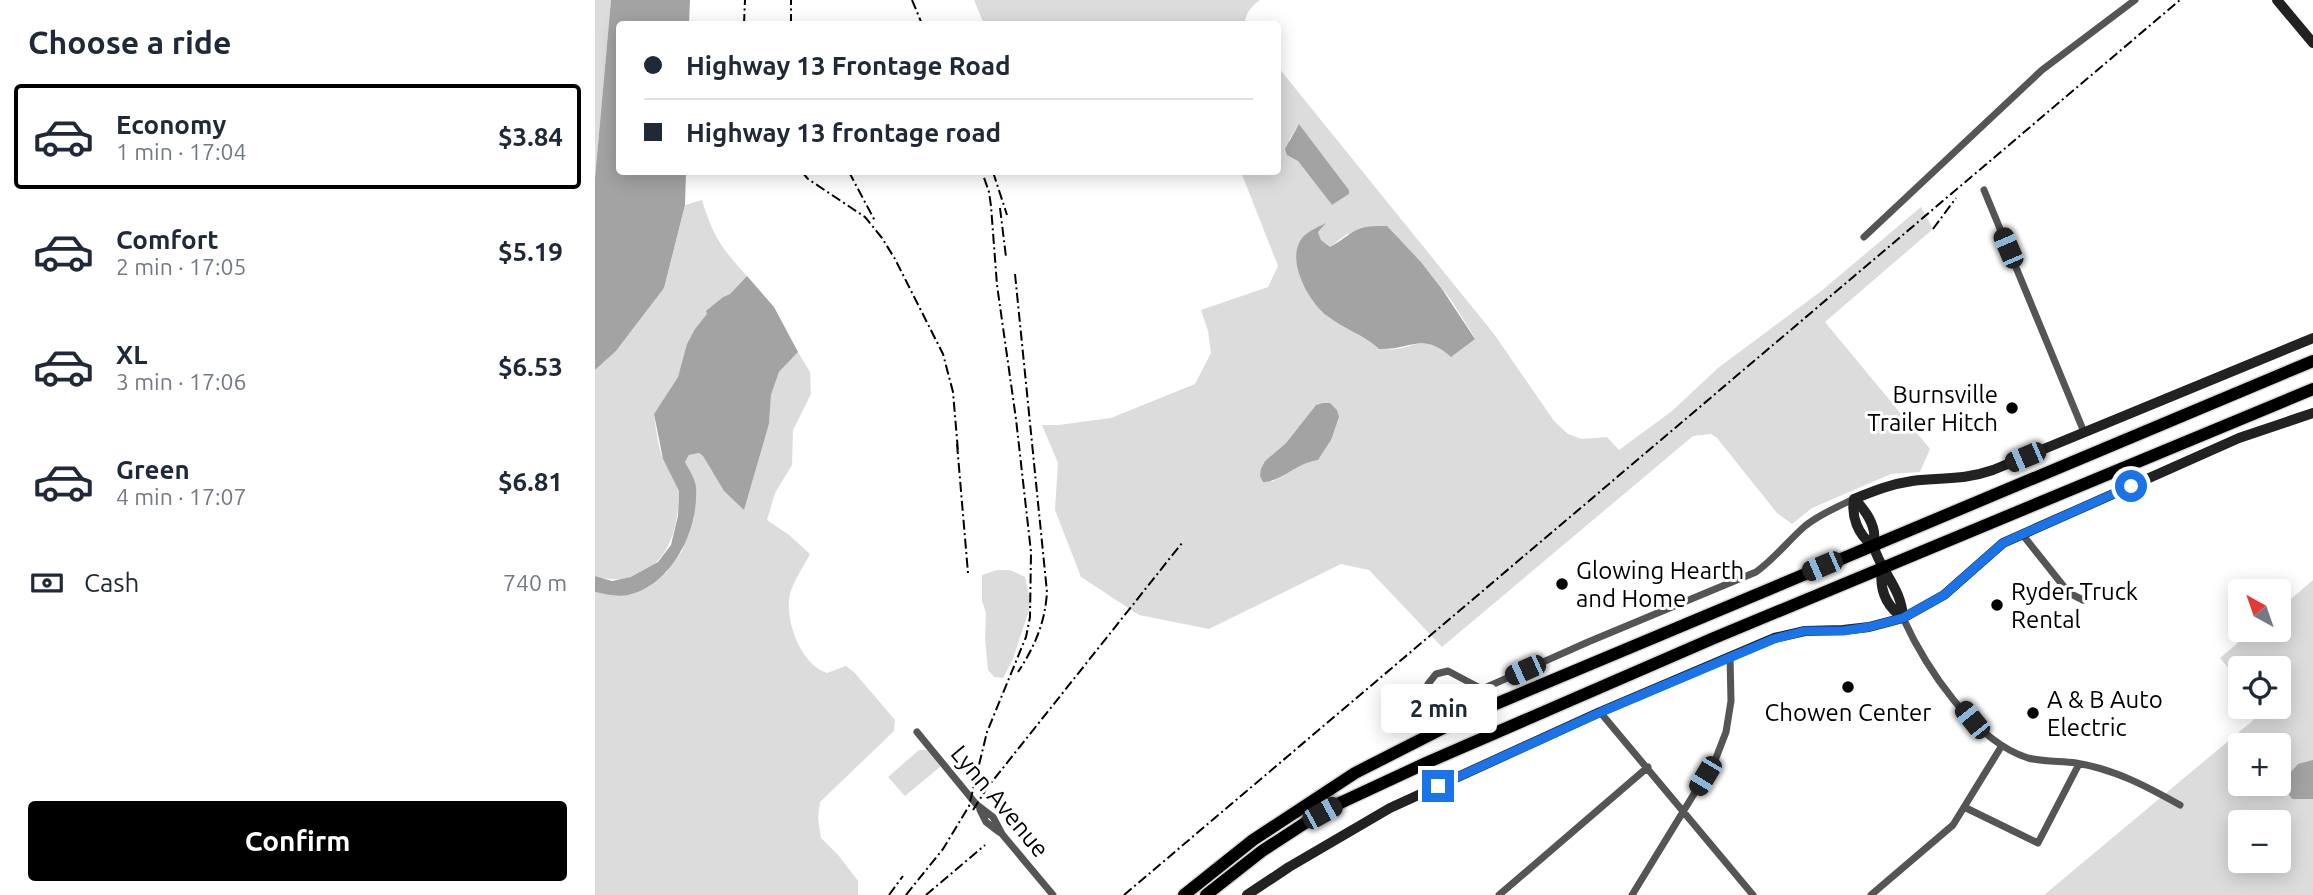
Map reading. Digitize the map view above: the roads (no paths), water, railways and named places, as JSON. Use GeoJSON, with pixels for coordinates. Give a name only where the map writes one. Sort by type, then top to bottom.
{"type":"FeatureCollection","features":[{"type":"Feature","properties":{"kind":"highway"},"geometry":{"type":"LineString","coordinates":[[1184,895],[1296,810],[1355,773],[1454,722],[2313,361]]}},
{"type":"Feature","properties":{"kind":"highway"},"geometry":{"type":"LineString","coordinates":[[1206,895],[1262,851],[1340,803],[1426,763],[1882,568],[2313,389]]}},
{"type":"Feature","properties":{"kind":"street"},"geometry":{"type":"LineString","coordinates":[[1864,237],[2042,70],[2135,0]]}},
{"type":"Feature","properties":{"kind":"street"},"geometry":{"type":"LineString","coordinates":[[2277,0],[2313,43]]}},
{"type":"Feature","properties":{"kind":"street"},"geometry":{"type":"LineString","coordinates":[[1984,190],[2084,432]]}},
{"type":"Feature","properties":{"kind":"street"},"geometry":{"type":"LineString","coordinates":[[1482,689],[1448,671],[1436,674],[1428,684],[1430,698],[1443,704],[1482,689],[1756,572],[1819,516],[1887,485],[1974,477],[2313,338]]}},
{"type":"Feature","properties":{"kind":"street"},"geometry":{"type":"LineString","coordinates":[[1247,895],[1390,808],[1601,712],[1774,639],[1805,631],[1843,631],[1869,627],[1903,618],[1944,595],[2003,543],[2239,438],[2313,412]]}},
{"type":"Feature","properties":{"kind":"street"},"geometry":{"type":"LineString","coordinates":[[1854,499],[1852,513],[1863,537],[1873,545],[1882,568],[1880,583],[1891,609],[1903,618],[1932,671],[1977,727],[2001,747],[2030,759],[2108,770],[2135,780],[2180,805]]}},
{"type":"Feature","properties":{"kind":"street"},"geometry":{"type":"LineString","coordinates":[[2022,534],[2069,593],[2083,600]]}},
{"type":"Feature","properties":{"kind":"street"},"geometry":{"type":"LineString","coordinates":[[1632,895],[1716,758],[1726,732],[1731,701],[1730,656]]}},
{"type":"Feature","properties":{"kind":"street"},"geometry":{"type":"LineString","coordinates":[[1601,712],[1753,895]]}},
{"type":"Feature","properties":{"kind":"street","name":"Lynn Avenue"},"geometry":{"type":"LineString","coordinates":[[917,732],[979,806],[993,817],[1002,834],[1053,895]]}},
{"type":"Feature","properties":{"kind":"street"},"geometry":{"type":"LineString","coordinates":[[1871,895],[1952,825],[2001,747]]}},
{"type":"Feature","properties":{"kind":"street"},"geometry":{"type":"LineString","coordinates":[[1964,807],[2038,844],[2079,764]]}},
{"type":"Feature","properties":{"kind":"street"},"geometry":{"type":"LineString","coordinates":[[1499,895],[1648,767]]}},
{"type":"Feature","properties":{"kind":"railway"},"geometry":{"type":"LineString","coordinates":[[744,21],[745,0]]}},
{"type":"Feature","properties":{"kind":"railway"},"geometry":{"type":"LineString","coordinates":[[791,0],[791,21]]}},
{"type":"Feature","properties":{"kind":"railway"},"geometry":{"type":"LineString","coordinates":[[912,0],[921,21]]}},
{"type":"Feature","properties":{"kind":"railway"},"geometry":{"type":"LineString","coordinates":[[1124,895],[2180,0]]}},
{"type":"Feature","properties":{"kind":"railway"},"geometry":{"type":"LineString","coordinates":[[805,175],[865,217],[895,259],[943,354],[953,392],[958,451]]}},
{"type":"Feature","properties":{"kind":"railway"},"geometry":{"type":"LineString","coordinates":[[851,175],[875,221]]}},
{"type":"Feature","properties":{"kind":"railway"},"geometry":{"type":"LineString","coordinates":[[906,895],[943,849],[969,806],[987,732],[1026,637],[1030,617],[1031,552],[997,285],[991,206],[983,175]]}},
{"type":"Feature","properties":{"kind":"railway"},"geometry":{"type":"LineString","coordinates":[[994,175],[1007,215]]}},
{"type":"Feature","properties":{"kind":"railway"},"geometry":{"type":"LineString","coordinates":[[1933,229],[1956,198]]}},
{"type":"Feature","properties":{"kind":"railway"},"geometry":{"type":"LineString","coordinates":[[1000,208],[1006,257]]}},
{"type":"Feature","properties":{"kind":"railway"},"geometry":{"type":"LineString","coordinates":[[1015,274],[1047,592],[1038,634],[1018,672]]}},
{"type":"Feature","properties":{"kind":"railway"},"geometry":{"type":"LineString","coordinates":[[957,444],[968,573]]}},
{"type":"Feature","properties":{"kind":"railway"},"geometry":{"type":"LineString","coordinates":[[973,810],[987,788],[1182,543]]}},
{"type":"Feature","properties":{"kind":"railway"},"geometry":{"type":"LineString","coordinates":[[926,895],[985,845]]}},
{"type":"Feature","properties":{"kind":"railway"},"geometry":{"type":"LineString","coordinates":[[889,895],[903,876]]}},
{"type":"Feature","properties":{"kind":"place","name":"Burnsville Trailer Hitch"},"geometry":{"type":"Point","coordinates":[2012,408]}},
{"type":"Feature","properties":{"kind":"place","name":"Glowing Hearth and Home"},"geometry":{"type":"Point","coordinates":[1562,584]}},
{"type":"Feature","properties":{"kind":"place","name":"Ryder Truck Rental"},"geometry":{"type":"Point","coordinates":[1997,605]}},
{"type":"Feature","properties":{"kind":"place","name":"Chowen Center"},"geometry":{"type":"Point","coordinates":[1848,687]}},
{"type":"Feature","properties":{"kind":"place","name":"A & B Auto Electric"},"geometry":{"type":"Point","coordinates":[2033,713]}}]}
